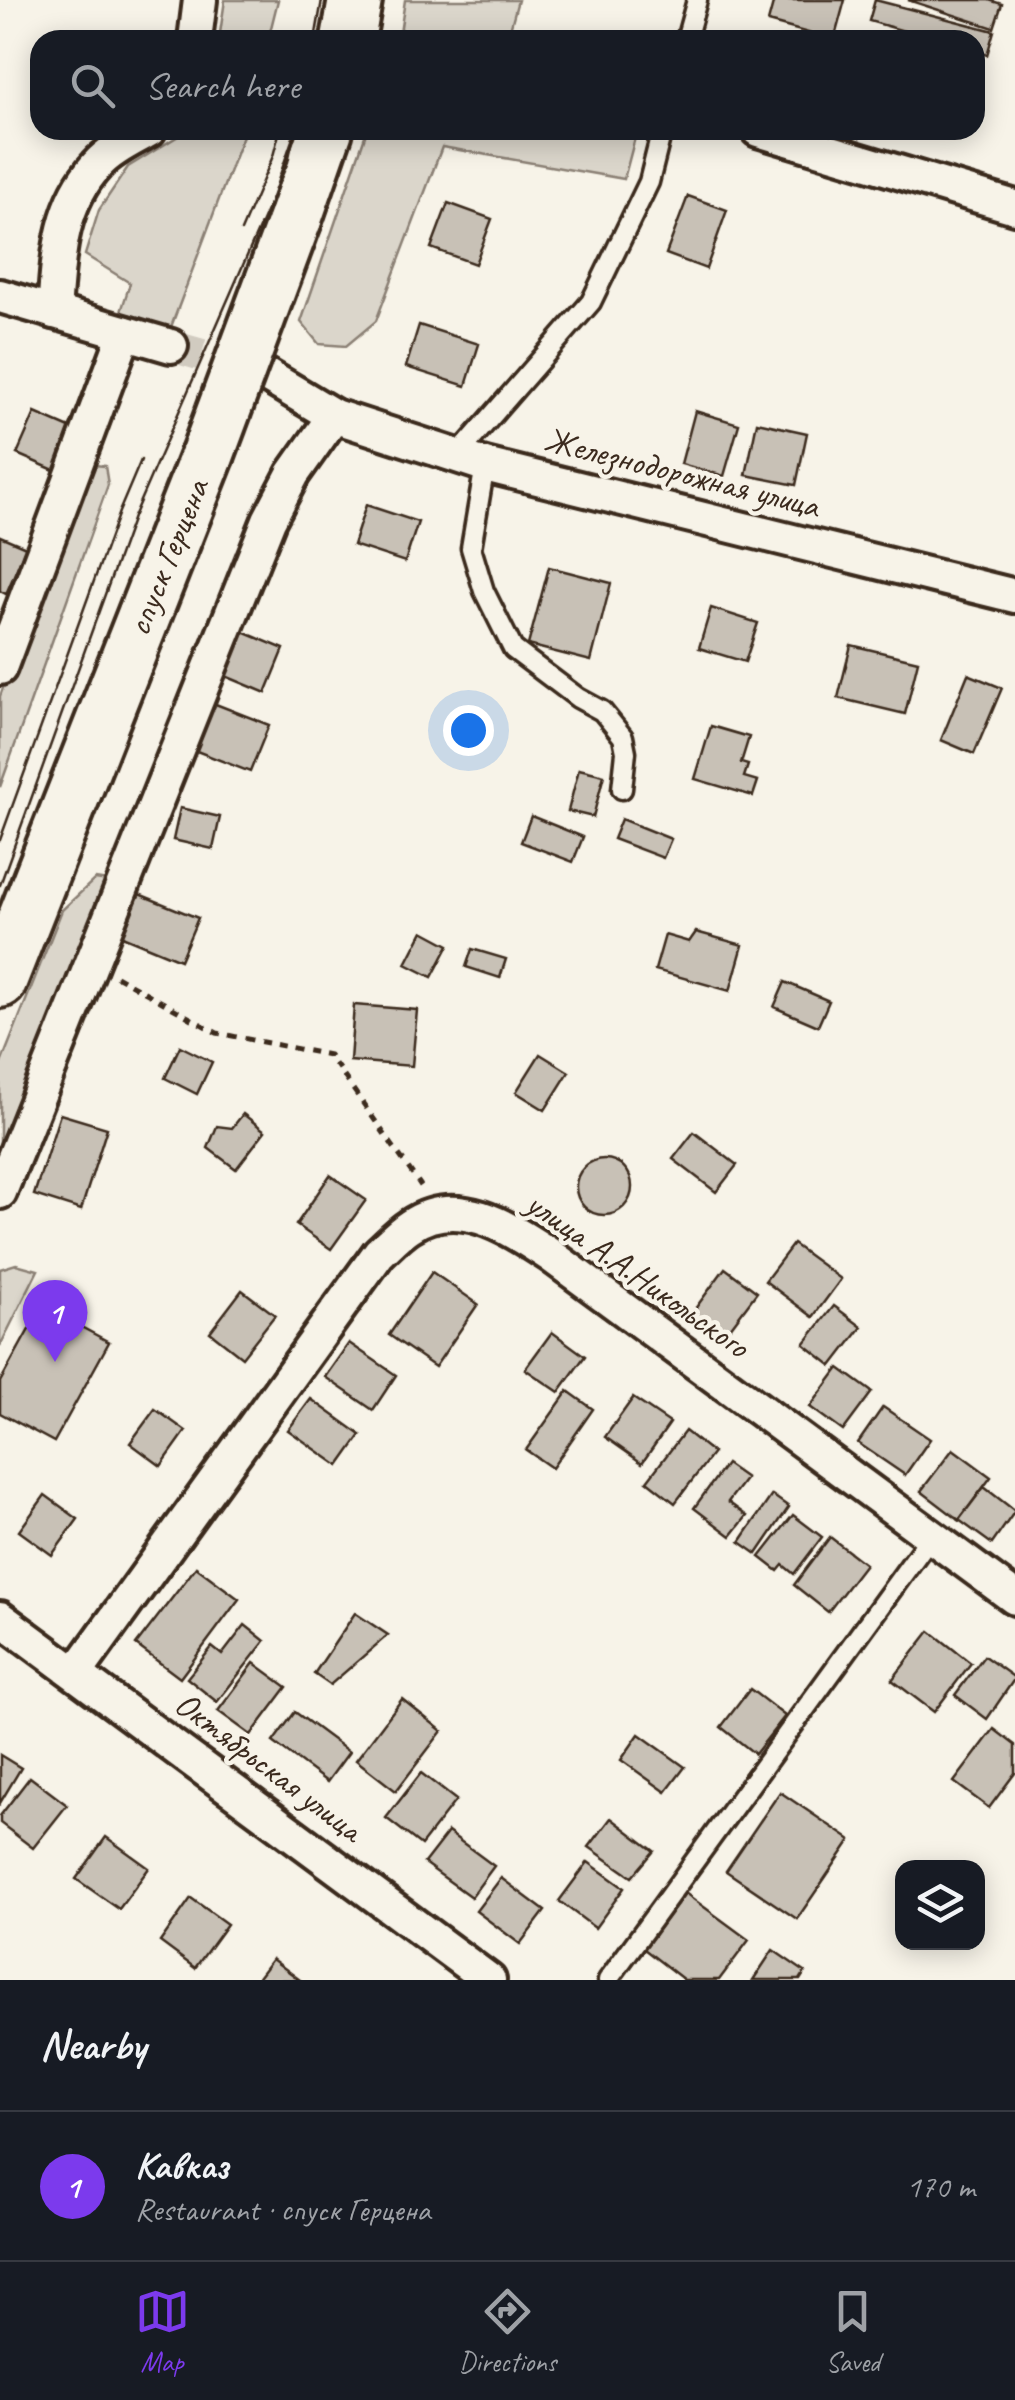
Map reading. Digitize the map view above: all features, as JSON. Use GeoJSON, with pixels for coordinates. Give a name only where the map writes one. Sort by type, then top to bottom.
{"type":"FeatureCollection","features":[{"type":"Feature","properties":{"kind":"main road"},"geometry":{"type":"LineString","coordinates":[[350,30],[355,0]]}},
{"type":"Feature","properties":{"kind":"main road","name":"спуск Герцена"},"geometry":{"type":"LineString","coordinates":[[0,980],[208,456],[323,140]]}},
{"type":"Feature","properties":{"kind":"street"},"geometry":{"type":"LineString","coordinates":[[197,30],[200,0]]}},
{"type":"Feature","properties":{"kind":"street"},"geometry":{"type":"LineString","coordinates":[[54,312],[59,244],[66,217],[98,162],[133,140]]}},
{"type":"Feature","properties":{"kind":"street"},"geometry":{"type":"LineString","coordinates":[[791,140],[1015,207]]}},
{"type":"Feature","properties":{"kind":"street"},"geometry":{"type":"LineString","coordinates":[[0,296],[172,346]]}},
{"type":"Feature","properties":{"kind":"street"},"geometry":{"type":"LineString","coordinates":[[0,668],[125,333]]}},
{"type":"Feature","properties":{"kind":"street","name":"Железнодорожная улица"},"geometry":{"type":"LineString","coordinates":[[259,371],[334,416],[471,460],[1015,596]]}},
{"type":"Feature","properties":{"kind":"street"},"geometry":{"type":"LineString","coordinates":[[0,1192],[270,520],[293,474],[334,416]]}},
{"type":"Feature","properties":{"kind":"street"},"geometry":{"type":"LineString","coordinates":[[76,1673],[379,1253],[411,1224],[440,1213]]}},
{"type":"Feature","properties":{"kind":"street","name":"улица А.А.Никольского"},"geometry":{"type":"LineString","coordinates":[[440,1213],[470,1214],[500,1223],[550,1255],[1015,1598]]}},
{"type":"Feature","properties":{"kind":"street","name":"Октябрьская улица"},"geometry":{"type":"LineString","coordinates":[[0,1618],[489,1980]]}},
{"type":"Feature","properties":{"kind":"lane"},"geometry":{"type":"LineString","coordinates":[[688,30],[696,0]]}},
{"type":"Feature","properties":{"kind":"lane"},"geometry":{"type":"LineString","coordinates":[[622,789],[626,752],[622,737],[602,712],[513,649],[484,591],[471,548],[471,460],[591,302],[649,182],[660,140]]}},
{"type":"Feature","properties":{"kind":"lane"},"geometry":{"type":"LineString","coordinates":[[608,1980],[930,1536]]}},
{"type":"Feature","properties":{"kind":"path"},"geometry":{"type":"LineString","coordinates":[[92,962],[217,1032],[329,1055],[440,1213]]}},
{"type":"Feature","properties":{"kind":"shaded area"},"geometry":{"type":"Polygon","coordinates":[[[225,0],[278,0],[270,30],[220,30],[225,0]]]}},
{"type":"Feature","properties":{"kind":"shaded area"},"geometry":{"type":"Polygon","coordinates":[[[405,0],[518,0],[510,30],[400,30],[405,0]]]}},
{"type":"Feature","properties":{"kind":"shaded area"},"geometry":{"type":"Polygon","coordinates":[[[172,140],[241,140],[171,327],[120,315],[130,283],[85,255],[99,210],[128,167],[172,140]]]}},
{"type":"Feature","properties":{"kind":"shaded area"},"geometry":{"type":"Polygon","coordinates":[[[364,140],[634,140],[624,179],[442,147],[376,321],[346,346],[319,344],[301,322],[364,140]]]}},
{"type":"Feature","properties":{"kind":"shaded area"},"geometry":{"type":"Polygon","coordinates":[[[93,465],[105,466],[108,485],[0,787],[0,696],[83,473],[93,465]]]}},
{"type":"Feature","properties":{"kind":"shaded area"},"geometry":{"type":"Polygon","coordinates":[[[95,879],[108,881],[0,1164],[0,1066],[62,910],[95,879]]]}},
{"type":"Feature","properties":{"kind":"shaded area"},"geometry":{"type":"Polygon","coordinates":[[[16,1264],[38,1270],[0,1346],[0,1269],[16,1264]]]}},
{"type":"Feature","properties":{"kind":"building"},"geometry":{"type":"Polygon","coordinates":[[[774,0],[845,0],[837,30],[797,30],[768,22],[774,0]]]}},
{"type":"Feature","properties":{"kind":"building"},"geometry":{"type":"Polygon","coordinates":[[[875,0],[994,31],[987,55],[985,30],[901,30],[869,21],[875,0]]]}},
{"type":"Feature","properties":{"kind":"building"},"geometry":{"type":"Polygon","coordinates":[[[908,0],[989,0],[1002,4],[994,28],[908,0]]]}},
{"type":"Feature","properties":{"kind":"building"},"geometry":{"type":"Polygon","coordinates":[[[688,196],[727,210],[706,269],[666,254],[688,196]]]}},
{"type":"Feature","properties":{"kind":"building"},"geometry":{"type":"Polygon","coordinates":[[[448,203],[492,219],[475,264],[431,248],[448,203]]]}},
{"type":"Feature","properties":{"kind":"building"},"geometry":{"type":"Polygon","coordinates":[[[419,325],[479,344],[466,386],[406,367],[419,325]]]}},
{"type":"Feature","properties":{"kind":"building"},"geometry":{"type":"Polygon","coordinates":[[[695,411],[739,424],[724,476],[681,464],[695,411]]]}},
{"type":"Feature","properties":{"kind":"building"},"geometry":{"type":"Polygon","coordinates":[[[35,413],[72,429],[54,470],[17,454],[35,413]]]}},
{"type":"Feature","properties":{"kind":"building"},"geometry":{"type":"Polygon","coordinates":[[[757,422],[807,433],[796,485],[746,475],[757,422]]]}},
{"type":"Feature","properties":{"kind":"building"},"geometry":{"type":"Polygon","coordinates":[[[366,505],[418,522],[405,562],[353,545],[366,505]]]}},
{"type":"Feature","properties":{"kind":"building"},"geometry":{"type":"Polygon","coordinates":[[[0,536],[26,547],[6,594],[0,591],[0,536]]]}},
{"type":"Feature","properties":{"kind":"building"},"geometry":{"type":"Polygon","coordinates":[[[549,567],[611,583],[591,661],[528,645],[549,567]]]}},
{"type":"Feature","properties":{"kind":"building"},"geometry":{"type":"Polygon","coordinates":[[[711,608],[758,623],[745,662],[699,648],[711,608]]]}},
{"type":"Feature","properties":{"kind":"building"},"geometry":{"type":"Polygon","coordinates":[[[241,631],[284,649],[266,693],[223,675],[241,631]]]}},
{"type":"Feature","properties":{"kind":"building"},"geometry":{"type":"Polygon","coordinates":[[[851,645],[918,661],[905,714],[838,698],[851,645]]]}},
{"type":"Feature","properties":{"kind":"building"},"geometry":{"type":"Polygon","coordinates":[[[968,674],[1002,688],[974,754],[941,740],[968,674]]]}},
{"type":"Feature","properties":{"kind":"building"},"geometry":{"type":"Polygon","coordinates":[[[213,703],[269,725],[250,772],[194,750],[213,703]]]}},
{"type":"Feature","properties":{"kind":"building"},"geometry":{"type":"Polygon","coordinates":[[[711,726],[749,737],[741,763],[748,765],[744,777],[758,781],[753,796],[695,779],[711,726]]]}},
{"type":"Feature","properties":{"kind":"building"},"geometry":{"type":"Polygon","coordinates":[[[579,769],[604,775],[593,817],[568,811],[579,769]]]}},
{"type":"Feature","properties":{"kind":"building"},"geometry":{"type":"Polygon","coordinates":[[[180,808],[220,817],[213,849],[173,840],[180,808]]]}},
{"type":"Feature","properties":{"kind":"building"},"geometry":{"type":"Polygon","coordinates":[[[531,816],[583,837],[573,862],[521,842],[531,816]]]}},
{"type":"Feature","properties":{"kind":"building"},"geometry":{"type":"Polygon","coordinates":[[[621,819],[671,839],[663,858],[613,839],[621,819]]]}},
{"type":"Feature","properties":{"kind":"building"},"geometry":{"type":"Polygon","coordinates":[[[139,894],[198,918],[180,960],[122,936],[139,894]]]}},
{"type":"Feature","properties":{"kind":"building"},"geometry":{"type":"Polygon","coordinates":[[[423,931],[449,945],[432,977],[406,964],[423,931]]]}},
{"type":"Feature","properties":{"kind":"building"},"geometry":{"type":"Polygon","coordinates":[[[696,932],[743,945],[730,991],[655,970],[665,935],[689,942],[696,932]]]}},
{"type":"Feature","properties":{"kind":"building"},"geometry":{"type":"Polygon","coordinates":[[[472,949],[506,959],[500,978],[466,967],[472,949]]]}},
{"type":"Feature","properties":{"kind":"building"},"geometry":{"type":"Polygon","coordinates":[[[785,982],[829,1001],[818,1026],[774,1007],[785,982]]]}},
{"type":"Feature","properties":{"kind":"building"},"geometry":{"type":"Polygon","coordinates":[[[354,1005],[417,1010],[412,1066],[350,1061],[354,1005]]]}},
{"type":"Feature","properties":{"kind":"building"},"geometry":{"type":"Polygon","coordinates":[[[180,1046],[212,1062],[197,1094],[165,1078],[180,1046]]]}},
{"type":"Feature","properties":{"kind":"building"},"geometry":{"type":"Polygon","coordinates":[[[540,1054],[569,1072],[545,1110],[516,1092],[540,1054]]]}},
{"type":"Feature","properties":{"kind":"building"},"geometry":{"type":"Polygon","coordinates":[[[60,1114],[107,1128],[81,1210],[34,1195],[60,1114]]]}},
{"type":"Feature","properties":{"kind":"building"},"geometry":{"type":"Polygon","coordinates":[[[243,1114],[265,1131],[236,1169],[208,1148],[217,1126],[232,1128],[243,1114]]]}},
{"type":"Feature","properties":{"kind":"building"},"geometry":{"type":"Polygon","coordinates":[[[694,1132],[737,1165],[716,1192],[673,1159],[694,1132]]]}},
{"type":"Feature","properties":{"kind":"building"},"geometry":{"type":"Polygon","coordinates":[[[604,1159],[624,1167],[632,1187],[624,1207],[604,1215],[584,1207],[576,1187],[584,1167],[604,1159]]]}},
{"type":"Feature","properties":{"kind":"building"},"geometry":{"type":"Polygon","coordinates":[[[330,1175],[366,1200],[331,1249],[296,1225],[330,1175]]]}},
{"type":"Feature","properties":{"kind":"building"},"geometry":{"type":"Polygon","coordinates":[[[793,1244],[841,1279],[813,1317],[765,1281],[793,1244]]]}},
{"type":"Feature","properties":{"kind":"building"},"geometry":{"type":"Polygon","coordinates":[[[725,1268],[757,1292],[721,1340],[689,1317],[725,1268]]]}},
{"type":"Feature","properties":{"kind":"building"},"geometry":{"type":"Polygon","coordinates":[[[432,1272],[478,1304],[435,1367],[389,1335],[432,1272]]]}},
{"type":"Feature","properties":{"kind":"building"},"geometry":{"type":"Polygon","coordinates":[[[242,1290],[275,1315],[242,1357],[210,1332],[242,1290]]]}},
{"type":"Feature","properties":{"kind":"building"},"geometry":{"type":"Polygon","coordinates":[[[42,1306],[109,1342],[54,1442],[0,1413],[0,1382],[42,1306]]]}},
{"type":"Feature","properties":{"kind":"building"},"geometry":{"type":"Polygon","coordinates":[[[834,1306],[862,1327],[832,1366],[804,1344],[834,1306]]]}},
{"type":"Feature","properties":{"kind":"building"},"geometry":{"type":"Polygon","coordinates":[[[552,1332],[585,1356],[559,1392],[525,1369],[552,1332]]]}},
{"type":"Feature","properties":{"kind":"building"},"geometry":{"type":"Polygon","coordinates":[[[349,1343],[396,1375],[373,1410],[325,1377],[349,1343]]]}},
{"type":"Feature","properties":{"kind":"building"},"geometry":{"type":"Polygon","coordinates":[[[839,1368],[872,1392],[843,1431],[810,1407],[839,1368]]]}},
{"type":"Feature","properties":{"kind":"building"},"geometry":{"type":"Polygon","coordinates":[[[568,1391],[593,1409],[552,1468],[526,1450],[568,1391]]]}},
{"type":"Feature","properties":{"kind":"building"},"geometry":{"type":"Polygon","coordinates":[[[633,1398],[670,1423],[642,1463],[605,1437],[633,1398]]]}},
{"type":"Feature","properties":{"kind":"building"},"geometry":{"type":"Polygon","coordinates":[[[311,1399],[361,1435],[339,1466],[288,1430],[311,1399]]]}},
{"type":"Feature","properties":{"kind":"building"},"geometry":{"type":"Polygon","coordinates":[[[883,1407],[930,1439],[905,1475],[858,1443],[883,1407]]]}},
{"type":"Feature","properties":{"kind":"building"},"geometry":{"type":"Polygon","coordinates":[[[155,1409],[186,1431],[161,1466],[130,1443],[155,1409]]]}},
{"type":"Feature","properties":{"kind":"building"},"geometry":{"type":"Polygon","coordinates":[[[685,1431],[713,1453],[675,1503],[647,1481],[685,1431]]]}},
{"type":"Feature","properties":{"kind":"building"},"geometry":{"type":"Polygon","coordinates":[[[953,1449],[991,1477],[959,1520],[921,1491],[953,1449]]]}},
{"type":"Feature","properties":{"kind":"building"},"geometry":{"type":"Polygon","coordinates":[[[726,1464],[746,1478],[728,1502],[747,1516],[731,1536],[694,1508],[726,1464]]]}},
{"type":"Feature","properties":{"kind":"building"},"geometry":{"type":"Polygon","coordinates":[[[984,1487],[1015,1511],[992,1544],[959,1520],[984,1487]]]}},
{"type":"Feature","properties":{"kind":"building"},"geometry":{"type":"Polygon","coordinates":[[[45,1495],[78,1519],[52,1555],[19,1531],[45,1495]]]}},
{"type":"Feature","properties":{"kind":"building"},"geometry":{"type":"Polygon","coordinates":[[[772,1495],[789,1507],[757,1554],[740,1542],[772,1495]]]}},
{"type":"Feature","properties":{"kind":"building"},"geometry":{"type":"Polygon","coordinates":[[[793,1515],[822,1537],[794,1574],[783,1565],[778,1571],[760,1557],[793,1515]]]}},
{"type":"Feature","properties":{"kind":"building"},"geometry":{"type":"Polygon","coordinates":[[[830,1537],[865,1564],[828,1612],[794,1585],[830,1537]]]}},
{"type":"Feature","properties":{"kind":"building"},"geometry":{"type":"Polygon","coordinates":[[[196,1567],[239,1599],[180,1678],[136,1645],[196,1567]]]}},
{"type":"Feature","properties":{"kind":"building"},"geometry":{"type":"Polygon","coordinates":[[[355,1613],[388,1635],[330,1685],[314,1674],[355,1613]]]}},
{"type":"Feature","properties":{"kind":"building"},"geometry":{"type":"Polygon","coordinates":[[[245,1625],[265,1641],[217,1702],[187,1678],[212,1647],[222,1655],[245,1625]]]}},
{"type":"Feature","properties":{"kind":"building"},"geometry":{"type":"Polygon","coordinates":[[[930,1631],[971,1663],[934,1712],[892,1680],[930,1631]]]}},
{"type":"Feature","properties":{"kind":"building"},"geometry":{"type":"Polygon","coordinates":[[[984,1656],[1015,1678],[987,1719],[955,1695],[984,1656]]]}},
{"type":"Feature","properties":{"kind":"building"},"geometry":{"type":"Polygon","coordinates":[[[254,1663],[287,1687],[251,1735],[218,1711],[254,1663]]]}},
{"type":"Feature","properties":{"kind":"building"},"geometry":{"type":"Polygon","coordinates":[[[750,1689],[785,1716],[755,1754],[721,1727],[750,1689]]]}},
{"type":"Feature","properties":{"kind":"building"},"geometry":{"type":"Polygon","coordinates":[[[402,1699],[442,1731],[396,1791],[356,1760],[402,1699]]]}},
{"type":"Feature","properties":{"kind":"building"},"geometry":{"type":"Polygon","coordinates":[[[295,1712],[349,1752],[327,1782],[273,1742],[295,1712]]]}},
{"type":"Feature","properties":{"kind":"building"},"geometry":{"type":"Polygon","coordinates":[[[994,1729],[1015,1745],[1015,1773],[989,1808],[954,1782],[994,1729]]]}},
{"type":"Feature","properties":{"kind":"building"},"geometry":{"type":"Polygon","coordinates":[[[639,1734],[685,1767],[666,1792],[621,1760],[639,1734]]]}},
{"type":"Feature","properties":{"kind":"building"},"geometry":{"type":"Polygon","coordinates":[[[0,1755],[21,1768],[0,1803],[0,1755]]]}},
{"type":"Feature","properties":{"kind":"building"},"geometry":{"type":"Polygon","coordinates":[[[421,1773],[456,1800],[421,1845],[386,1818],[421,1773]]]}},
{"type":"Feature","properties":{"kind":"building"},"geometry":{"type":"Polygon","coordinates":[[[30,1777],[67,1805],[33,1848],[0,1823],[0,1816],[30,1777]]]}},
{"type":"Feature","properties":{"kind":"building"},"geometry":{"type":"Polygon","coordinates":[[[780,1792],[851,1840],[797,1919],[726,1871],[780,1792]]]}},
{"type":"Feature","properties":{"kind":"building"},"geometry":{"type":"Polygon","coordinates":[[[611,1818],[654,1851],[632,1877],[589,1847],[611,1818]]]}},
{"type":"Feature","properties":{"kind":"building"},"geometry":{"type":"Polygon","coordinates":[[[448,1832],[494,1866],[471,1897],[424,1863],[448,1832]]]}},
{"type":"Feature","properties":{"kind":"building"},"geometry":{"type":"Polygon","coordinates":[[[106,1837],[149,1868],[119,1909],[76,1879],[106,1837]]]}},
{"type":"Feature","properties":{"kind":"building"},"geometry":{"type":"Polygon","coordinates":[[[588,1862],[624,1888],[595,1928],[559,1901],[588,1862]]]}},
{"type":"Feature","properties":{"kind":"building"},"geometry":{"type":"Polygon","coordinates":[[[501,1878],[545,1911],[520,1944],[476,1911],[501,1878]]]}},
{"type":"Feature","properties":{"kind":"building"},"geometry":{"type":"Polygon","coordinates":[[[685,1893],[749,1940],[719,1980],[684,1980],[644,1949],[685,1893]]]}},
{"type":"Feature","properties":{"kind":"building"},"geometry":{"type":"Polygon","coordinates":[[[191,1898],[227,1924],[195,1968],[160,1942],[191,1898]]]}},
{"type":"Feature","properties":{"kind":"building"},"geometry":{"type":"Polygon","coordinates":[[[773,1950],[805,1972],[800,1980],[753,1980],[773,1950]]]}},
{"type":"Feature","properties":{"kind":"building"},"geometry":{"type":"Polygon","coordinates":[[[272,1959],[300,1980],[256,1980],[272,1959]]]}},
{"type":"Feature","properties":{"kind":"tunnel"},"geometry":{"type":"LineString","coordinates":[[171,346],[254,370]]}},
{"type":"Feature","properties":{"kind":"tram line"},"geometry":{"type":"LineString","coordinates":[[317,30],[322,0]]}},
{"type":"Feature","properties":{"kind":"tram line"},"geometry":{"type":"LineString","coordinates":[[241,231],[277,140]]}},
{"type":"Feature","properties":{"kind":"tram line"},"geometry":{"type":"LineString","coordinates":[[0,885],[133,517],[288,162],[293,140]]}},
{"type":"Feature","properties":{"kind":"tram line"},"geometry":{"type":"LineString","coordinates":[[0,840],[141,460]]}},
{"type":"Feature","properties":{"kind":"place","name":"Кавказ"},"geometry":{"type":"Point","coordinates":[55,1362]}}]}
